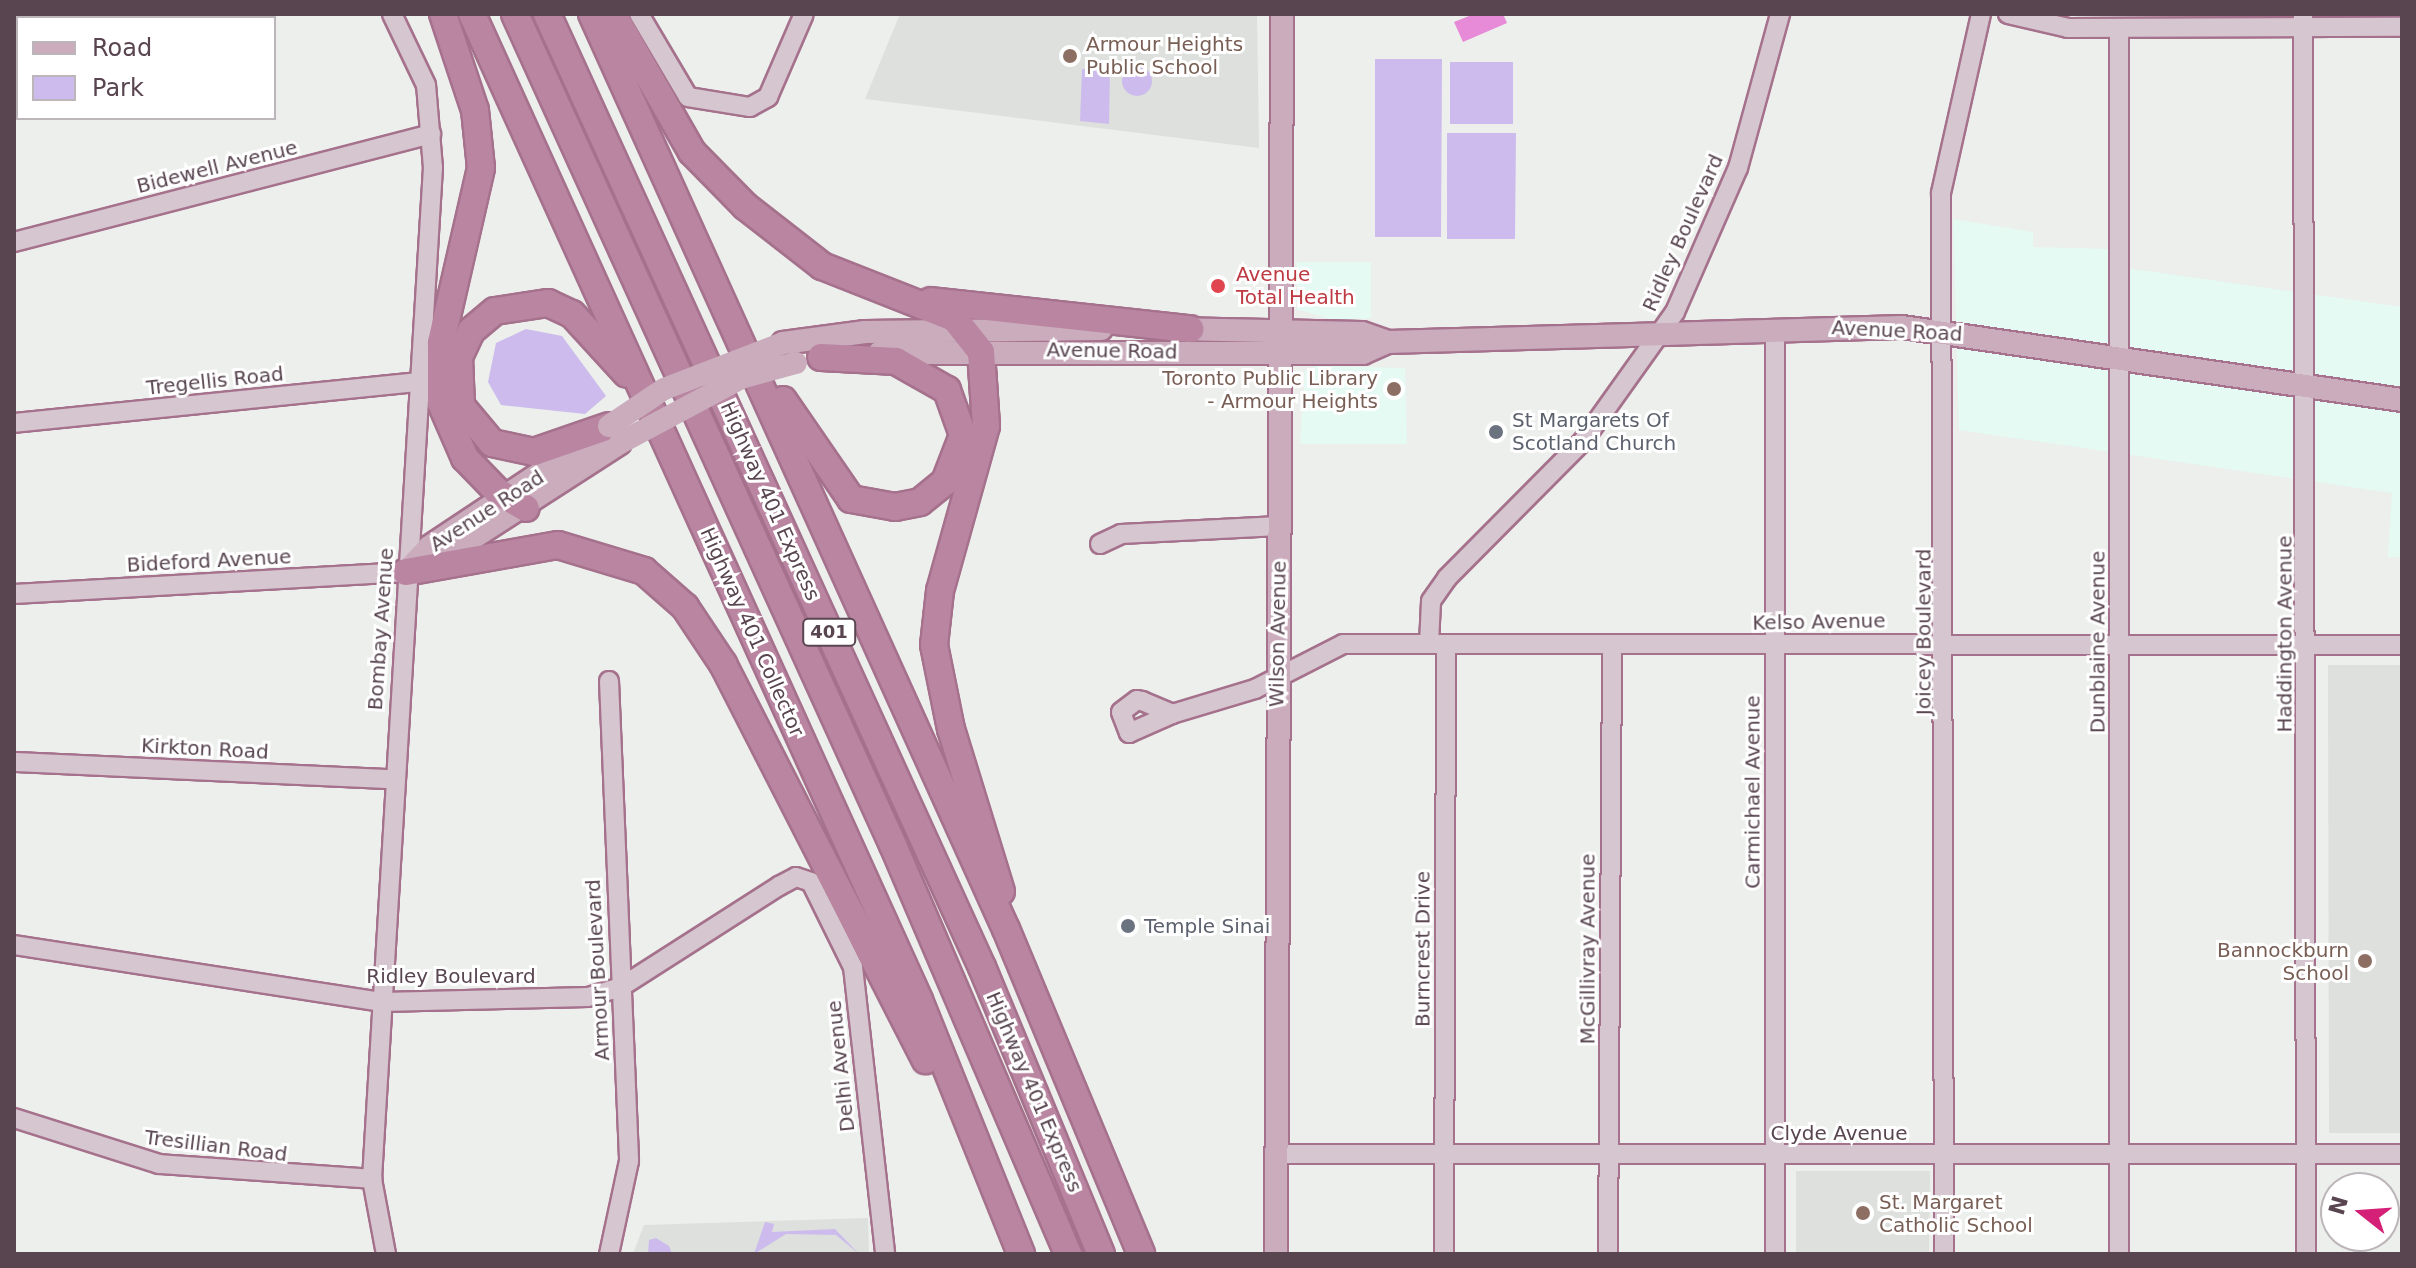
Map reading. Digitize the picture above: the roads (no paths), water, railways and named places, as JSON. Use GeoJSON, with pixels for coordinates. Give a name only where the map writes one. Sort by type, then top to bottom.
{"type":"FeatureCollection","features":[{"type":"Feature","properties":{"kind":"highway"},"geometry":{"type":"LineString","coordinates":[[443,14],[475,110],[481,168],[441,343],[441,403],[465,458],[517,504]]}},
{"type":"Feature","properties":{"kind":"highway","name":"Highway 401 Collector"},"geometry":{"type":"LineString","coordinates":[[472,14],[661,429],[977,1144],[1021,1254]]}},
{"type":"Feature","properties":{"kind":"highway","name":"Highway 401 Express"},"geometry":{"type":"LineString","coordinates":[[515,14],[893,845],[1068,1254]]}},
{"type":"Feature","properties":{"kind":"highway","name":"Highway 401 Express"},"geometry":{"type":"LineString","coordinates":[[547,14],[975,952],[1101,1254]]}},
{"type":"Feature","properties":{"kind":"highway","name":"401"},"geometry":{"type":"LineString","coordinates":[[592,14],[1002,919],[1141,1254]]}},
{"type":"Feature","properties":{"kind":"highway"},"geometry":{"type":"LineString","coordinates":[[613,14],[692,152],[745,206],[822,266],[903,298],[974,341],[986,426],[940,591],[934,645],[951,729],[1000,877],[1002,919]]}},
{"type":"Feature","properties":{"kind":"highway"},"geometry":{"type":"LineString","coordinates":[[903,298],[1190,329]]}},
{"type":"Feature","properties":{"kind":"highway"},"geometry":{"type":"LineString","coordinates":[[614,434],[534,452],[492,443],[471,423],[457,387],[471,331],[495,311],[525,302],[572,314],[621,364],[661,429]]}},
{"type":"Feature","properties":{"kind":"highway"},"geometry":{"type":"LineString","coordinates":[[750,360],[851,499],[907,504],[945,482],[963,435],[947,390],[896,361],[809,360]]}},
{"type":"Feature","properties":{"kind":"highway"},"geometry":{"type":"LineString","coordinates":[[406,572],[558,545],[644,571],[685,607],[723,664],[934,1076],[977,1144]]}},
{"type":"Feature","properties":{"kind":"main road","name":"Wilson Avenue"},"geometry":{"type":"LineString","coordinates":[[1276,1254],[1276,674],[1282,342],[1282,14]]}},
{"type":"Feature","properties":{"kind":"main road","name":"Avenue Road"},"geometry":{"type":"LineString","coordinates":[[614,434],[730,382],[809,360],[974,341],[1190,329],[1282,342]]}},
{"type":"Feature","properties":{"kind":"main road","name":"Avenue Road"},"geometry":{"type":"LineString","coordinates":[[406,572],[429,547],[517,504],[614,434],[676,384],[783,343],[1282,342],[1362,333],[1388,342],[1659,337],[1775,329],[1943,330],[2402,400]]}},
{"type":"Feature","properties":{"kind":"street","name":"Bombay Avenue"},"geometry":{"type":"LineString","coordinates":[[386,1254],[372,1179],[406,572],[420,382],[431,134],[426,85],[392,14]]}},
{"type":"Feature","properties":{"kind":"street"},"geometry":{"type":"LineString","coordinates":[[639,14],[688,97],[750,107],[768,97],[804,14]]}},
{"type":"Feature","properties":{"kind":"street","name":"Ridley Boulevard"},"geometry":{"type":"LineString","coordinates":[[1438,644],[1431,601],[1447,578],[1583,441],[1659,337],[1738,168],[1780,14]]}},
{"type":"Feature","properties":{"kind":"street","name":"Joicey Boulevard"},"geometry":{"type":"LineString","coordinates":[[1944,1254],[1946,642],[1943,172],[1981,14]]}},
{"type":"Feature","properties":{"kind":"street"},"geometry":{"type":"LineString","coordinates":[[2008,14],[2068,28],[2119,30],[2303,22],[2402,27]]}},
{"type":"Feature","properties":{"kind":"street","name":"Haddington Avenue"},"geometry":{"type":"LineString","coordinates":[[2303,22],[2308,646],[2306,1254]]}},
{"type":"Feature","properties":{"kind":"street","name":"Dunblaine Avenue"},"geometry":{"type":"LineString","coordinates":[[2119,30],[2119,1254]]}},
{"type":"Feature","properties":{"kind":"street","name":"Bidewell Avenue"},"geometry":{"type":"LineString","coordinates":[[14,242],[431,134]]}},
{"type":"Feature","properties":{"kind":"street","name":"Carmichael Avenue"},"geometry":{"type":"LineString","coordinates":[[1775,329],[1775,1254]]}},
{"type":"Feature","properties":{"kind":"street","name":"Tregellis Road"},"geometry":{"type":"LineString","coordinates":[[14,423],[420,382]]}},
{"type":"Feature","properties":{"kind":"street"},"geometry":{"type":"LineString","coordinates":[[1100,544],[1121,534],[1279,526]]}},
{"type":"Feature","properties":{"kind":"street","name":"Bideford Avenue"},"geometry":{"type":"LineString","coordinates":[[14,594],[406,572]]}},
{"type":"Feature","properties":{"kind":"street","name":"Kelso Avenue"},"geometry":{"type":"LineString","coordinates":[[1438,644],[1946,642],[2402,645]]}},
{"type":"Feature","properties":{"kind":"street"},"geometry":{"type":"LineString","coordinates":[[1172,714],[1255,689],[1276,674],[1343,644],[1438,644]]}},
{"type":"Feature","properties":{"kind":"street","name":"Burncrest Drive"},"geometry":{"type":"LineString","coordinates":[[1438,644],[1444,1254]]}},
{"type":"Feature","properties":{"kind":"street","name":"McGillivray Avenue"},"geometry":{"type":"LineString","coordinates":[[1608,1254],[1612,645]]}},
{"type":"Feature","properties":{"kind":"street","name":"Armour Boulevard"},"geometry":{"type":"LineString","coordinates":[[609,681],[629,1161],[609,1254]]}},
{"type":"Feature","properties":{"kind":"street","name":"Kirkton Road"},"geometry":{"type":"LineString","coordinates":[[14,762],[394,779]]}},
{"type":"Feature","properties":{"kind":"street","name":"Ridley Boulevard"},"geometry":{"type":"LineString","coordinates":[[14,945],[382,1002],[588,997],[621,987],[796,877],[811,882]]}},
{"type":"Feature","properties":{"kind":"street","name":"Delhi Avenue"},"geometry":{"type":"LineString","coordinates":[[811,882],[853,967],[885,1254]]}},
{"type":"Feature","properties":{"kind":"street","name":"Tresillian Road"},"geometry":{"type":"LineString","coordinates":[[14,1118],[159,1164],[372,1179]]}},
{"type":"Feature","properties":{"kind":"street","name":"Clyde Avenue"},"geometry":{"type":"LineString","coordinates":[[1277,1154],[1944,1155],[2305,1151],[2402,1154]]}},
{"type":"Feature","properties":{"kind":"place","name":"Armour Heights Public School"},"geometry":{"type":"Point","coordinates":[1070,56]}},
{"type":"Feature","properties":{"kind":"place","name":"Avenue Total Health"},"geometry":{"type":"Point","coordinates":[1218,286]}},
{"type":"Feature","properties":{"kind":"place","name":"Toronto Public Library - Armour Heights"},"geometry":{"type":"Point","coordinates":[1394,389]}},
{"type":"Feature","properties":{"kind":"place","name":"St Margarets Of Scotland Church"},"geometry":{"type":"Point","coordinates":[1496,432]}},
{"type":"Feature","properties":{"kind":"place","name":"Temple Sinai"},"geometry":{"type":"Point","coordinates":[1128,926]}},
{"type":"Feature","properties":{"kind":"place","name":"Bannockburn School"},"geometry":{"type":"Point","coordinates":[2365,961]}},
{"type":"Feature","properties":{"kind":"place","name":"St. Margaret Catholic School"},"geometry":{"type":"Point","coordinates":[1863,1213]}}]}
